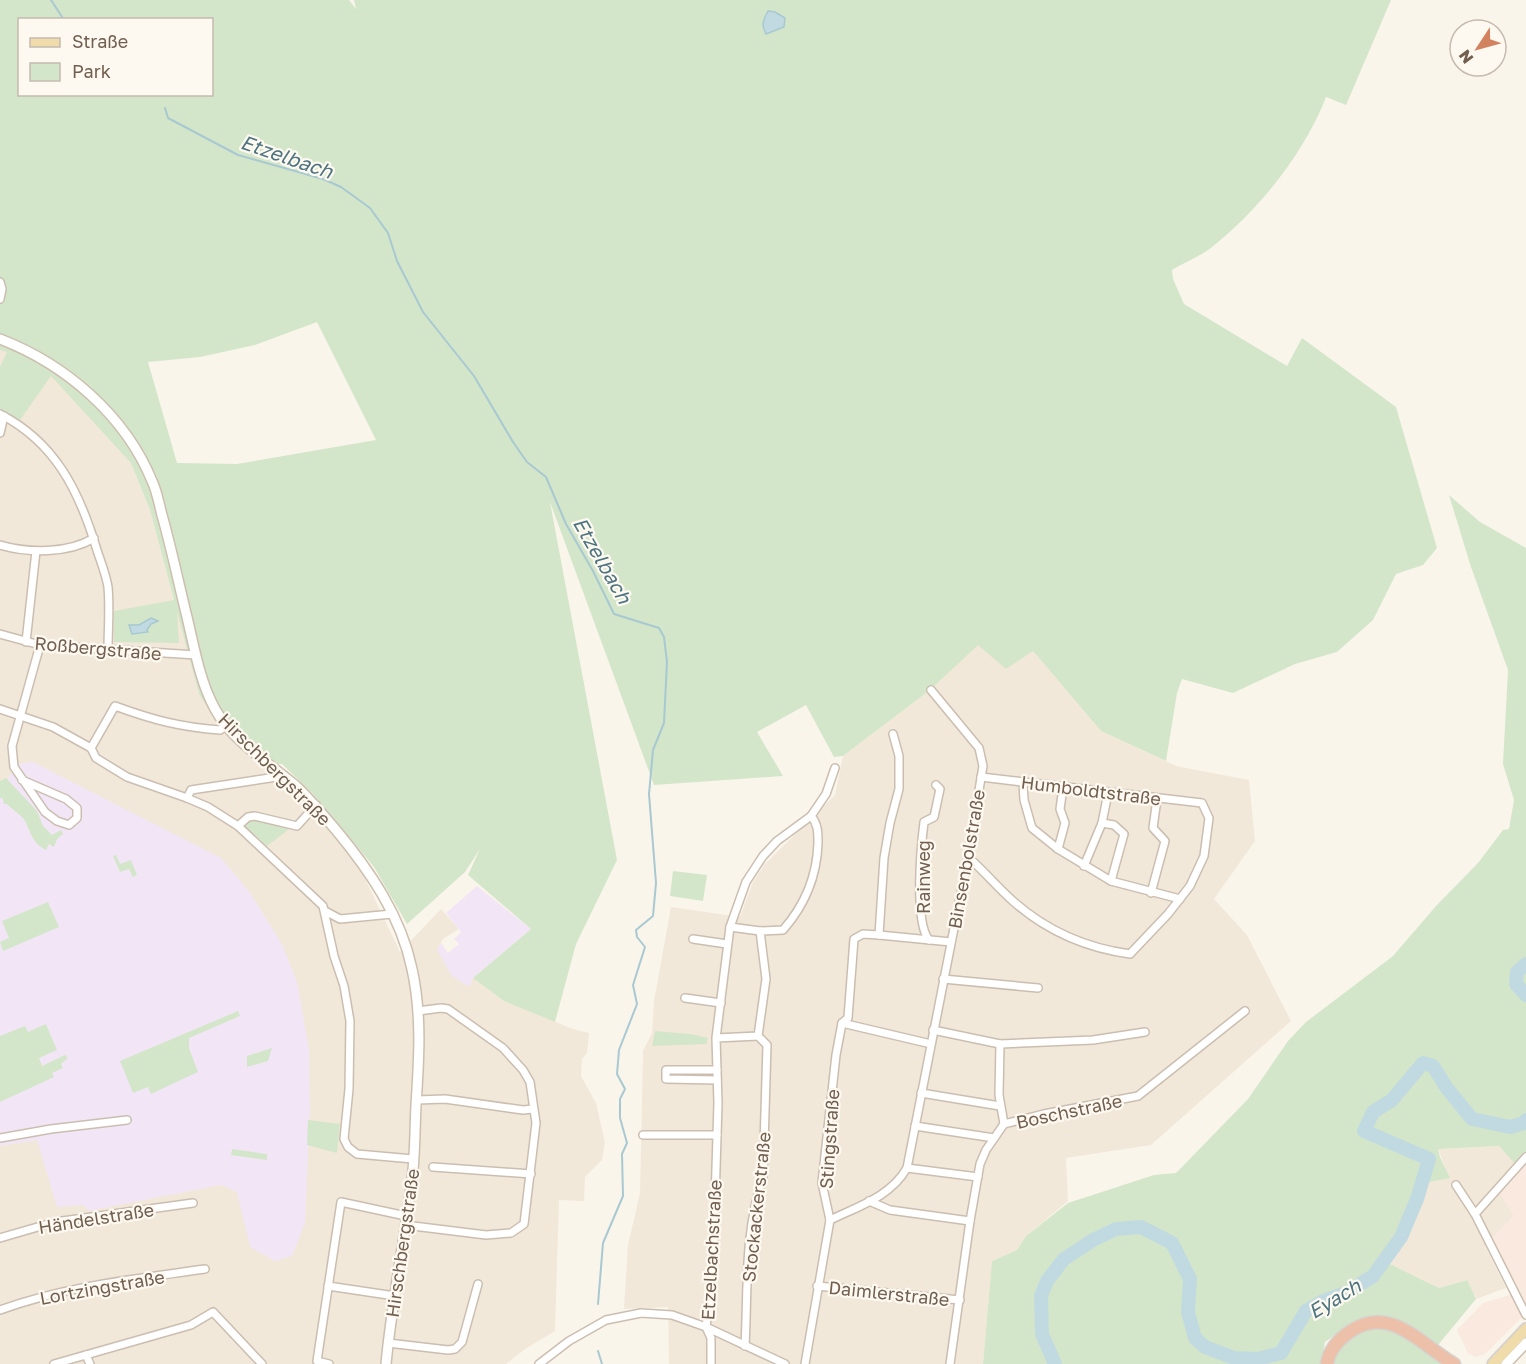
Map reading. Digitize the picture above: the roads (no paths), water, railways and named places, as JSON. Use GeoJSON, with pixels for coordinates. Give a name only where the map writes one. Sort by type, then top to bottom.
{"type":"FeatureCollection","features":[{"type":"Feature","properties":{"kind":"highway"},"geometry":{"type":"LineString","coordinates":[[1327,1364],[1335,1344],[1344,1335],[1364,1324],[1374,1322],[1402,1328],[1419,1338],[1448,1362]]}},
{"type":"Feature","properties":{"kind":"main road"},"geometry":{"type":"LineString","coordinates":[[1493,1364],[1526,1329]]}},
{"type":"Feature","properties":{"kind":"street"},"geometry":{"type":"LineString","coordinates":[[0,282],[2,289],[0,299]]}},
{"type":"Feature","properties":{"kind":"street","name":"Hirschbergstraße"},"geometry":{"type":"LineString","coordinates":[[0,339],[25,349],[58,368],[81,386],[112,417],[136,450],[153,482],[196,656],[206,691],[215,710],[226,726],[244,744],[316,805],[359,857],[379,886],[403,939],[412,968],[418,1011],[419,1060],[413,1159],[386,1364]]}},
{"type":"Feature","properties":{"kind":"street"},"geometry":{"type":"LineString","coordinates":[[0,433],[2,415],[37,439],[68,476],[82,505],[108,585],[108,651]]}},
{"type":"Feature","properties":{"kind":"street"},"geometry":{"type":"LineString","coordinates":[[0,545],[36,551],[61,549],[87,543],[93,538]]}},
{"type":"Feature","properties":{"kind":"street"},"geometry":{"type":"LineString","coordinates":[[26,642],[36,551]]}},
{"type":"Feature","properties":{"kind":"street","name":"Roßbergstraße"},"geometry":{"type":"LineString","coordinates":[[0,634],[40,645],[196,656]]}},
{"type":"Feature","properties":{"kind":"street"},"geometry":{"type":"LineString","coordinates":[[22,780],[66,800],[77,808],[77,818],[69,825],[57,821],[45,812],[22,780],[14,767],[12,746],[40,645]]}},
{"type":"Feature","properties":{"kind":"street","name":"Binsenbolstraße"},"geometry":{"type":"LineString","coordinates":[[830,1220],[884,1195],[898,1182],[907,1168],[968,857],[983,766],[979,748],[930,690]]}},
{"type":"Feature","properties":{"kind":"street"},"geometry":{"type":"LineString","coordinates":[[91,748],[115,706],[158,721],[189,727],[220,730],[226,726]]}},
{"type":"Feature","properties":{"kind":"street"},"geometry":{"type":"LineString","coordinates":[[0,709],[53,727],[91,748],[96,758],[127,777],[208,807],[238,826],[313,895],[325,910],[340,919],[392,914]]}},
{"type":"Feature","properties":{"kind":"street"},"geometry":{"type":"LineString","coordinates":[[879,935],[884,858],[899,789],[899,756],[893,734]]}},
{"type":"Feature","properties":{"kind":"street","name":"Etzelbachstraße"},"geometry":{"type":"LineString","coordinates":[[711,1364],[711,1338],[706,1327],[713,1267],[717,1135],[716,1038],[730,927],[746,882],[763,856],[777,841],[811,816],[826,794],[835,768]]}},
{"type":"Feature","properties":{"kind":"street"},"geometry":{"type":"LineString","coordinates":[[187,798],[191,790],[283,776]]}},
{"type":"Feature","properties":{"kind":"street","name":"Humboldtstraße"},"geometry":{"type":"LineString","coordinates":[[981,777],[1202,803],[1209,818],[1204,856],[1190,886],[1180,899]]}},
{"type":"Feature","properties":{"kind":"street"},"geometry":{"type":"LineString","coordinates":[[1023,782],[1024,800],[1032,828],[1058,849],[1111,881],[1180,899]]}},
{"type":"Feature","properties":{"kind":"street","name":"Rainweg"},"geometry":{"type":"LineString","coordinates":[[929,940],[925,936],[922,923],[920,851],[924,822],[934,817],[940,789],[936,785]]}},
{"type":"Feature","properties":{"kind":"street"},"geometry":{"type":"LineString","coordinates":[[1058,849],[1065,823],[1060,809],[1063,788]]}},
{"type":"Feature","properties":{"kind":"street"},"geometry":{"type":"LineString","coordinates":[[1084,866],[1102,823],[1108,793]]}},
{"type":"Feature","properties":{"kind":"street"},"geometry":{"type":"LineString","coordinates":[[1151,893],[1165,841],[1153,828],[1158,799]]}},
{"type":"Feature","properties":{"kind":"street"},"geometry":{"type":"LineString","coordinates":[[238,826],[248,818],[255,816],[297,826],[316,805]]}},
{"type":"Feature","properties":{"kind":"street"},"geometry":{"type":"LineString","coordinates":[[730,927],[760,931],[783,930],[794,917],[810,886],[817,864],[818,830],[811,816]]}},
{"type":"Feature","properties":{"kind":"street"},"geometry":{"type":"LineString","coordinates":[[1102,823],[1114,825],[1124,834],[1111,881]]}},
{"type":"Feature","properties":{"kind":"street"},"geometry":{"type":"LineString","coordinates":[[968,857],[1015,903],[1037,920],[1069,939],[1113,952],[1130,954],[1180,899]]}},
{"type":"Feature","properties":{"kind":"street"},"geometry":{"type":"LineString","coordinates":[[325,910],[334,956],[344,986],[350,1022],[349,1089],[344,1139],[348,1147],[357,1154],[413,1159]]}},
{"type":"Feature","properties":{"kind":"street"},"geometry":{"type":"LineString","coordinates":[[716,1038],[758,1036],[766,979],[760,931]]}},
{"type":"Feature","properties":{"kind":"street","name":"Stingstraße"},"geometry":{"type":"LineString","coordinates":[[805,1364],[830,1220],[822,1183],[836,1056],[842,1023],[848,1018],[855,939],[863,934],[951,942]]}},
{"type":"Feature","properties":{"kind":"street"},"geometry":{"type":"LineString","coordinates":[[693,939],[727,944]]}},
{"type":"Feature","properties":{"kind":"street"},"geometry":{"type":"LineString","coordinates":[[943,979],[1038,988]]}},
{"type":"Feature","properties":{"kind":"street"},"geometry":{"type":"LineString","coordinates":[[685,998],[721,1003]]}},
{"type":"Feature","properties":{"kind":"street"},"geometry":{"type":"LineString","coordinates":[[329,1364],[317,1361],[342,1202],[406,1220],[486,1235],[511,1233],[524,1224],[536,1123],[530,1082],[523,1070],[503,1048],[448,1009],[418,1011]]}},
{"type":"Feature","properties":{"kind":"street","name":"Boschstraße"},"geometry":{"type":"LineString","coordinates":[[950,1364],[978,1177],[983,1157],[1004,1124],[1138,1096],[1245,1011]]}},
{"type":"Feature","properties":{"kind":"street"},"geometry":{"type":"LineString","coordinates":[[842,1023],[931,1044]]}},
{"type":"Feature","properties":{"kind":"street"},"geometry":{"type":"LineString","coordinates":[[933,1030],[1000,1044],[1093,1040],[1145,1032]]}},
{"type":"Feature","properties":{"kind":"street","name":"Stockackerstraße"},"geometry":{"type":"LineString","coordinates":[[745,1346],[749,1235],[762,1178],[767,1045],[758,1036]]}},
{"type":"Feature","properties":{"kind":"street"},"geometry":{"type":"LineString","coordinates":[[1000,1044],[1000,1106],[1004,1124]]}},
{"type":"Feature","properties":{"kind":"street"},"geometry":{"type":"LineString","coordinates":[[717,1070],[666,1070],[666,1079],[717,1080]]}},
{"type":"Feature","properties":{"kind":"street"},"geometry":{"type":"LineString","coordinates":[[921,1093],[1000,1106]]}},
{"type":"Feature","properties":{"kind":"street"},"geometry":{"type":"LineString","coordinates":[[417,1100],[445,1099],[523,1110],[533,1109]]}},
{"type":"Feature","properties":{"kind":"street"},"geometry":{"type":"LineString","coordinates":[[0,1138],[127,1120]]}},
{"type":"Feature","properties":{"kind":"street"},"geometry":{"type":"LineString","coordinates":[[915,1126],[993,1138]]}},
{"type":"Feature","properties":{"kind":"street"},"geometry":{"type":"LineString","coordinates":[[643,1135],[717,1135]]}},
{"type":"Feature","properties":{"kind":"street"},"geometry":{"type":"LineString","coordinates":[[1474,1214],[1526,1157]]}},
{"type":"Feature","properties":{"kind":"street"},"geometry":{"type":"LineString","coordinates":[[433,1167],[531,1174]]}},
{"type":"Feature","properties":{"kind":"street"},"geometry":{"type":"LineString","coordinates":[[907,1168],[978,1177]]}},
{"type":"Feature","properties":{"kind":"street"},"geometry":{"type":"LineString","coordinates":[[1456,1185],[1474,1214],[1526,1315]]}},
{"type":"Feature","properties":{"kind":"street"},"geometry":{"type":"LineString","coordinates":[[869,1201],[890,1210],[970,1221]]}},
{"type":"Feature","properties":{"kind":"street","name":"Händelstraße"},"geometry":{"type":"LineString","coordinates":[[0,1238],[55,1222],[193,1203]]}},
{"type":"Feature","properties":{"kind":"street","name":"Lortzingstraße"},"geometry":{"type":"LineString","coordinates":[[0,1310],[69,1290],[205,1269]]}},
{"type":"Feature","properties":{"kind":"street"},"geometry":{"type":"LineString","coordinates":[[388,1343],[455,1349],[462,1342],[478,1284]]}},
{"type":"Feature","properties":{"kind":"street"},"geometry":{"type":"LineString","coordinates":[[328,1286],[395,1296]]}},
{"type":"Feature","properties":{"kind":"street","name":"Daimlerstraße"},"geometry":{"type":"LineString","coordinates":[[817,1286],[960,1300]]}},
{"type":"Feature","properties":{"kind":"street"},"geometry":{"type":"LineString","coordinates":[[54,1364],[191,1325],[213,1312],[262,1364]]}},
{"type":"Feature","properties":{"kind":"street"},"geometry":{"type":"LineString","coordinates":[[539,1364],[569,1341],[606,1320],[641,1313],[672,1315],[706,1327],[785,1364]]}},
{"type":"Feature","properties":{"kind":"street"},"geometry":{"type":"LineString","coordinates":[[1506,1364],[1526,1343]]}},
{"type":"Feature","properties":{"kind":"street"},"geometry":{"type":"LineString","coordinates":[[86,1355],[90,1364]]}},
{"type":"Feature","properties":{"kind":"water"},"geometry":{"type":"Polygon","coordinates":[[[768,11],[785,18],[784,27],[766,34],[763,22],[768,11]]]}},
{"type":"Feature","properties":{"kind":"water"},"geometry":{"type":"Polygon","coordinates":[[[151,618],[158,621],[151,624],[148,632],[132,634],[129,625],[139,625],[151,618]]]}},
{"type":"Feature","properties":{"kind":"waterway","name":"Etzelbach"},"geometry":{"type":"LineString","coordinates":[[51,0],[63,18]]}},
{"type":"Feature","properties":{"kind":"waterway","name":"Etzelbach"},"geometry":{"type":"LineString","coordinates":[[165,108],[168,118],[238,155],[323,179],[341,187],[370,208],[388,233],[397,261],[423,312],[474,376],[527,462],[546,477],[566,524],[614,614],[659,628],[664,637],[667,662],[664,723],[653,750],[649,794],[656,883],[653,916],[636,930],[637,937],[645,947],[633,985],[637,1004],[619,1050],[617,1074],[625,1089],[620,1099],[620,1118],[627,1143],[622,1154],[623,1196],[603,1243],[598,1304]]}},
{"type":"Feature","properties":{"kind":"waterway","name":"Eyach"},"geometry":{"type":"LineString","coordinates":[[1526,964],[1517,972],[1516,984],[1526,995]]}},
{"type":"Feature","properties":{"kind":"waterway","name":"Eyach"},"geometry":{"type":"LineString","coordinates":[[1055,1364],[1042,1334],[1041,1296],[1047,1281],[1064,1259],[1093,1240],[1116,1229],[1141,1227],[1172,1243],[1190,1279],[1188,1312],[1195,1338],[1205,1347],[1234,1358],[1258,1359],[1281,1353],[1306,1311],[1323,1301],[1348,1292],[1373,1276],[1401,1237],[1417,1199],[1429,1159],[1364,1131],[1373,1112],[1392,1100],[1423,1063],[1433,1066],[1446,1087],[1472,1119],[1510,1127],[1524,1123],[1526,1120]]}},
{"type":"Feature","properties":{"kind":"waterway","name":"Etzelbach"},"geometry":{"type":"LineString","coordinates":[[598,1351],[602,1364]]}}]}
